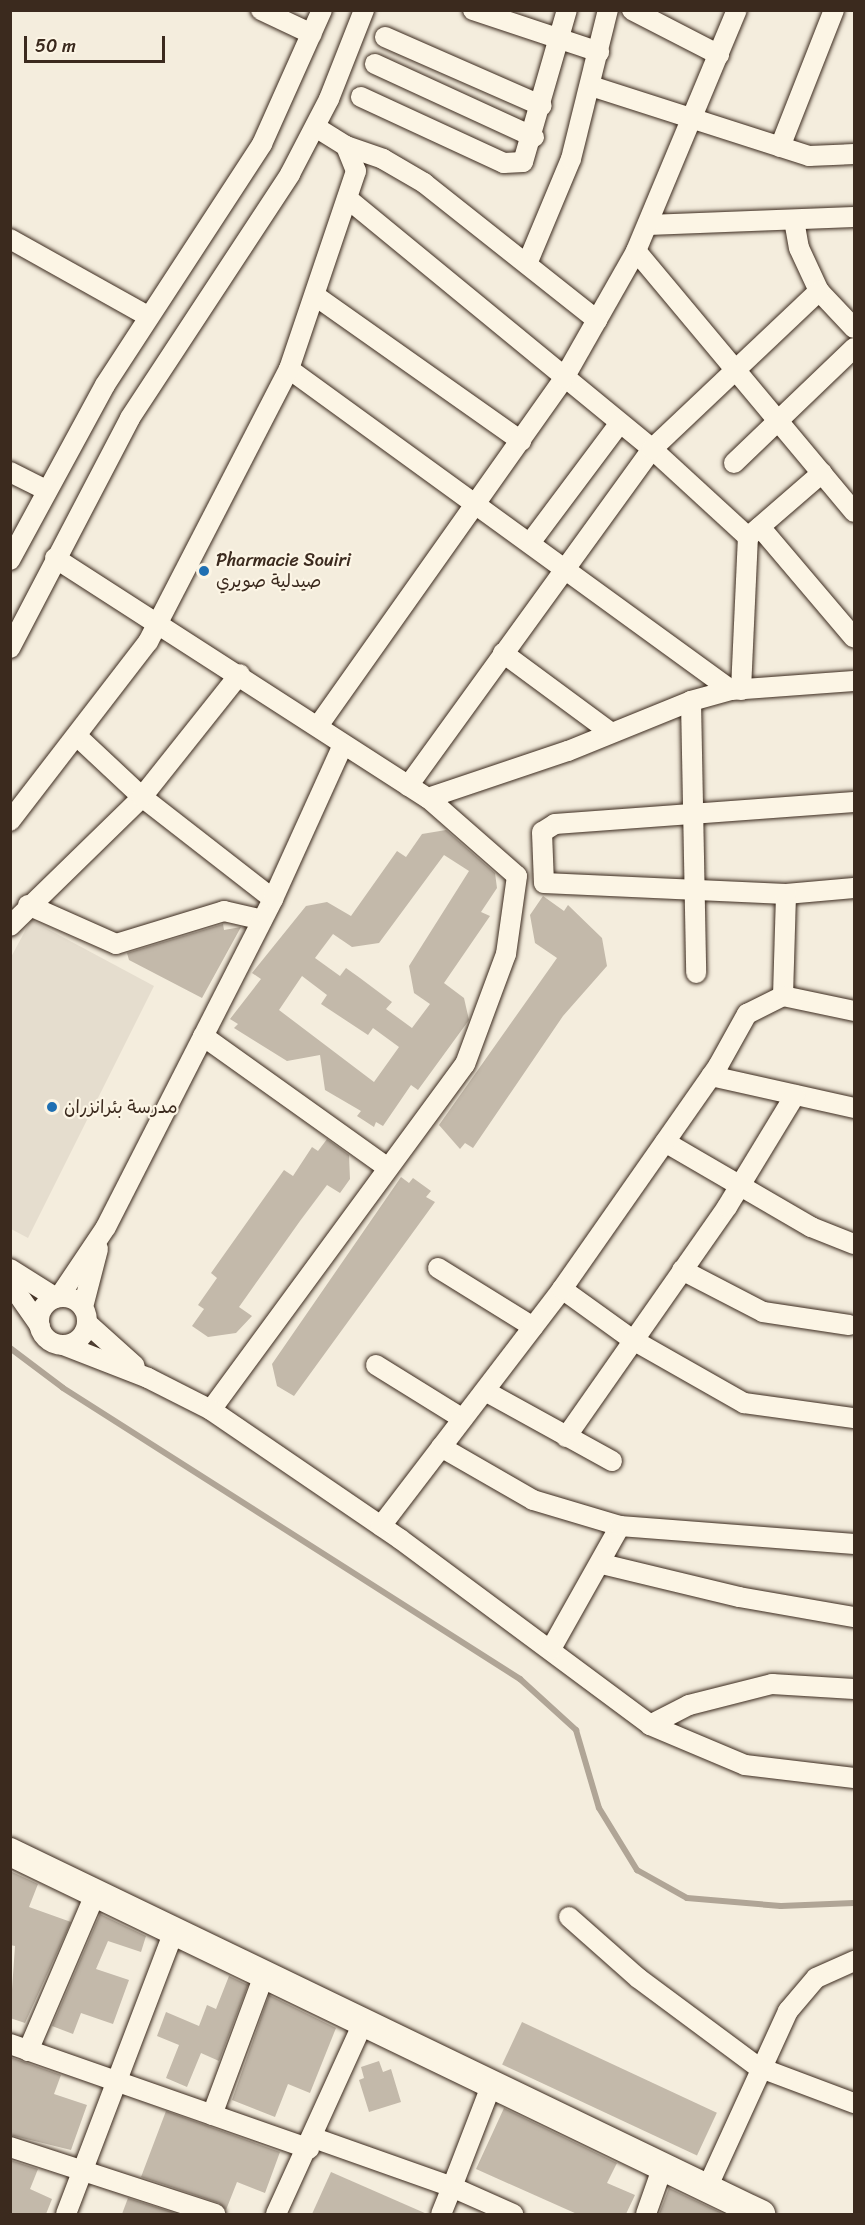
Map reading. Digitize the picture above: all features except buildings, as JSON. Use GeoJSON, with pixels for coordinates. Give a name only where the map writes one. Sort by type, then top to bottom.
{"type":"FeatureCollection","features":[{"type":"Feature","properties":{"kind":"street"},"geometry":{"type":"LineString","coordinates":[[261,10],[312,34]]}},
{"type":"Feature","properties":{"kind":"street"},"geometry":{"type":"LineString","coordinates":[[10,560],[46,490],[148,316],[239,184],[322,10]]}},
{"type":"Feature","properties":{"kind":"street"},"geometry":{"type":"LineString","coordinates":[[10,648],[130,418],[316,127],[364,10]]}},
{"type":"Feature","properties":{"kind":"street"},"geometry":{"type":"LineString","coordinates":[[473,10],[599,52]]}},
{"type":"Feature","properties":{"kind":"street"},"geometry":{"type":"LineString","coordinates":[[361,97],[504,163],[523,162],[534,137],[567,10]]}},
{"type":"Feature","properties":{"kind":"street"},"geometry":{"type":"LineString","coordinates":[[527,264],[571,159],[591,86],[608,10]]}},
{"type":"Feature","properties":{"kind":"street"},"geometry":{"type":"LineString","coordinates":[[632,10],[719,55]]}},
{"type":"Feature","properties":{"kind":"street"},"geometry":{"type":"LineString","coordinates":[[318,726],[477,507],[564,378],[648,225],[690,116],[737,10]]}},
{"type":"Feature","properties":{"kind":"street"},"geometry":{"type":"LineString","coordinates":[[780,147],[834,10]]}},
{"type":"Feature","properties":{"kind":"street"},"geometry":{"type":"LineString","coordinates":[[385,37],[542,106]]}},
{"type":"Feature","properties":{"kind":"street"},"geometry":{"type":"LineString","coordinates":[[375,64],[534,137]]}},
{"type":"Feature","properties":{"kind":"street"},"geometry":{"type":"LineString","coordinates":[[591,86],[809,156],[855,154]]}},
{"type":"Feature","properties":{"kind":"street"},"geometry":{"type":"LineString","coordinates":[[316,127],[346,146],[383,159],[424,183],[597,320]]}},
{"type":"Feature","properties":{"kind":"street"},"geometry":{"type":"LineString","coordinates":[[10,821],[80,738],[160,622],[289,369],[317,297],[356,171],[346,146]]}},
{"type":"Feature","properties":{"kind":"street"},"geometry":{"type":"LineString","coordinates":[[348,199],[619,424],[754,532],[855,638]]}},
{"type":"Feature","properties":{"kind":"street"},"geometry":{"type":"LineString","coordinates":[[648,225],[855,217]]}},
{"type":"Feature","properties":{"kind":"street"},"geometry":{"type":"LineString","coordinates":[[794,220],[799,248],[819,291],[854,321]]}},
{"type":"Feature","properties":{"kind":"street"},"geometry":{"type":"LineString","coordinates":[[10,239],[148,316]]}},
{"type":"Feature","properties":{"kind":"street"},"geometry":{"type":"LineString","coordinates":[[636,250],[855,512]]}},
{"type":"Feature","properties":{"kind":"street"},"geometry":{"type":"LineString","coordinates":[[408,786],[652,449],[819,291]]}},
{"type":"Feature","properties":{"kind":"street"},"geometry":{"type":"LineString","coordinates":[[317,297],[521,441]]}},
{"type":"Feature","properties":{"kind":"street"},"geometry":{"type":"LineString","coordinates":[[734,464],[855,348]]}},
{"type":"Feature","properties":{"kind":"street"},"geometry":{"type":"LineString","coordinates":[[289,369],[477,507],[736,690]]}},
{"type":"Feature","properties":{"kind":"street"},"geometry":{"type":"LineString","coordinates":[[530,543],[619,424]]}},
{"type":"Feature","properties":{"kind":"street"},"geometry":{"type":"LineString","coordinates":[[10,472],[46,490]]}},
{"type":"Feature","properties":{"kind":"street"},"geometry":{"type":"LineString","coordinates":[[736,690],[754,532],[822,473]]}},
{"type":"Feature","properties":{"kind":"street"},"geometry":{"type":"LineString","coordinates":[[55,558],[240,674],[318,726],[342,747],[428,798],[516,876],[544,883],[786,894],[855,888]]}},
{"type":"Feature","properties":{"kind":"street"},"geometry":{"type":"LineString","coordinates":[[503,654],[610,732]]}},
{"type":"Feature","properties":{"kind":"street"},"geometry":{"type":"LineString","coordinates":[[10,926],[28,905],[142,797],[240,674]]}},
{"type":"Feature","properties":{"kind":"street"},"geometry":{"type":"LineString","coordinates":[[428,798],[691,701],[736,690],[855,681]]}},
{"type":"Feature","properties":{"kind":"street"},"geometry":{"type":"LineString","coordinates":[[691,701],[698,890],[696,973]]}},
{"type":"Feature","properties":{"kind":"street"},"geometry":{"type":"LineString","coordinates":[[80,738],[142,797],[273,899]]}},
{"type":"Feature","properties":{"kind":"street"},"geometry":{"type":"LineString","coordinates":[[40,1326],[42,1309],[58,1297],[106,1227],[273,899],[342,747]]}},
{"type":"Feature","properties":{"kind":"street"},"geometry":{"type":"LineString","coordinates":[[544,883],[546,827],[855,802]]}},
{"type":"Feature","properties":{"kind":"street"},"geometry":{"type":"LineString","coordinates":[[211,1410],[388,1168],[474,1044],[506,954],[516,876]]}},
{"type":"Feature","properties":{"kind":"street"},"geometry":{"type":"LineString","coordinates":[[783,996],[786,894]]}},
{"type":"Feature","properties":{"kind":"street"},"geometry":{"type":"LineString","coordinates":[[28,905],[116,944],[224,911],[262,921]]}},
{"type":"Feature","properties":{"kind":"street"},"geometry":{"type":"LineString","coordinates":[[381,1526],[562,1289],[711,1076],[747,1014],[783,996],[855,1011]]}},
{"type":"Feature","properties":{"kind":"street"},"geometry":{"type":"LineString","coordinates":[[203,1036],[388,1168]]}},
{"type":"Feature","properties":{"kind":"street"},"geometry":{"type":"LineString","coordinates":[[711,1076],[855,1108]]}},
{"type":"Feature","properties":{"kind":"street"},"geometry":{"type":"LineString","coordinates":[[566,1437],[740,1186],[795,1095]]}},
{"type":"Feature","properties":{"kind":"street"},"geometry":{"type":"LineString","coordinates":[[665,1142],[740,1186],[855,1244]]}},
{"type":"Feature","properties":{"kind":"street"},"geometry":{"type":"LineString","coordinates":[[63,1345],[79,1339],[106,1227]]}},
{"type":"Feature","properties":{"kind":"street"},"geometry":{"type":"LineString","coordinates":[[438,1268],[533,1327]]}},
{"type":"Feature","properties":{"kind":"street"},"geometry":{"type":"LineString","coordinates":[[10,1269],[85,1315],[148,1378]]}},
{"type":"Feature","properties":{"kind":"street"},"geometry":{"type":"LineString","coordinates":[[682,1270],[763,1312],[849,1325]]}},
{"type":"Feature","properties":{"kind":"street"},"geometry":{"type":"LineString","coordinates":[[10,1283],[48,1340],[148,1378],[211,1410],[381,1526],[551,1649],[650,1725],[745,1765],[855,1778]]}},
{"type":"Feature","properties":{"kind":"street"},"geometry":{"type":"LineString","coordinates":[[562,1289],[633,1340],[744,1403],[855,1418]]}},
{"type":"Feature","properties":{"kind":"street"},"geometry":{"type":"LineString","coordinates":[[376,1365],[463,1419]]}},
{"type":"Feature","properties":{"kind":"street"},"geometry":{"type":"LineString","coordinates":[[485,1391],[612,1461]]}},
{"type":"Feature","properties":{"kind":"street"},"geometry":{"type":"LineString","coordinates":[[441,1447],[533,1500],[620,1526],[855,1544]]}},
{"type":"Feature","properties":{"kind":"street"},"geometry":{"type":"LineString","coordinates":[[551,1649],[602,1564],[620,1526]]}},
{"type":"Feature","properties":{"kind":"street"},"geometry":{"type":"LineString","coordinates":[[602,1564],[739,1598],[855,1617]]}},
{"type":"Feature","properties":{"kind":"street"},"geometry":{"type":"LineString","coordinates":[[650,1725],[689,1705],[762,1686],[855,1689]]}},
{"type":"Feature","properties":{"kind":"street"},"geometry":{"type":"LineString","coordinates":[[11,1853],[263,1978],[663,2166],[748,2212]]}},
{"type":"Feature","properties":{"kind":"street"},"geometry":{"type":"LineString","coordinates":[[95,1895],[19,2048],[212,2115],[452,2187],[513,2214]]}},
{"type":"Feature","properties":{"kind":"street"},"geometry":{"type":"LineString","coordinates":[[569,1917],[638,1978],[758,2067],[855,2103]]}},
{"type":"Feature","properties":{"kind":"street"},"geometry":{"type":"LineString","coordinates":[[66,2214],[173,1934]]}},
{"type":"Feature","properties":{"kind":"street"},"geometry":{"type":"LineString","coordinates":[[707,2188],[758,2067],[803,1991],[816,1978],[855,1961]]}},
{"type":"Feature","properties":{"kind":"street"},"geometry":{"type":"LineString","coordinates":[[212,2115],[263,1978]]}},
{"type":"Feature","properties":{"kind":"street"},"geometry":{"type":"LineString","coordinates":[[276,2214],[311,2143],[362,2025]]}},
{"type":"Feature","properties":{"kind":"street"},"geometry":{"type":"LineString","coordinates":[[441,2214],[491,2086]]}},
{"type":"Feature","properties":{"kind":"street"},"geometry":{"type":"LineString","coordinates":[[10,2147],[82,2174],[215,2214]]}},
{"type":"Feature","properties":{"kind":"street"},"geometry":{"type":"LineString","coordinates":[[646,2214],[663,2166]]}},
{"type":"Feature","properties":{"kind":"shaded area","name":"مدرسة بئرانزران"},"geometry":{"type":"Polygon","coordinates":[[[31,920],[154,986],[28,1238],[11,1229],[10,959],[31,920]]]}},
{"type":"Feature","properties":{"kind":"waterway"},"geometry":{"type":"LineString","coordinates":[[10,1348],[63,1388],[520,1679],[576,1730],[599,1808],[637,1870],[687,1898],[781,1906],[854,1903]]}},
{"type":"Feature","properties":{"kind":"place","name":"Pharmacie Souiri صيدلية صويري"},"geometry":{"type":"Point","coordinates":[204,571]}},
{"type":"Feature","properties":{"kind":"place","name":"مدرسة بئرانزران"},"geometry":{"type":"Point","coordinates":[52,1107]}}]}
